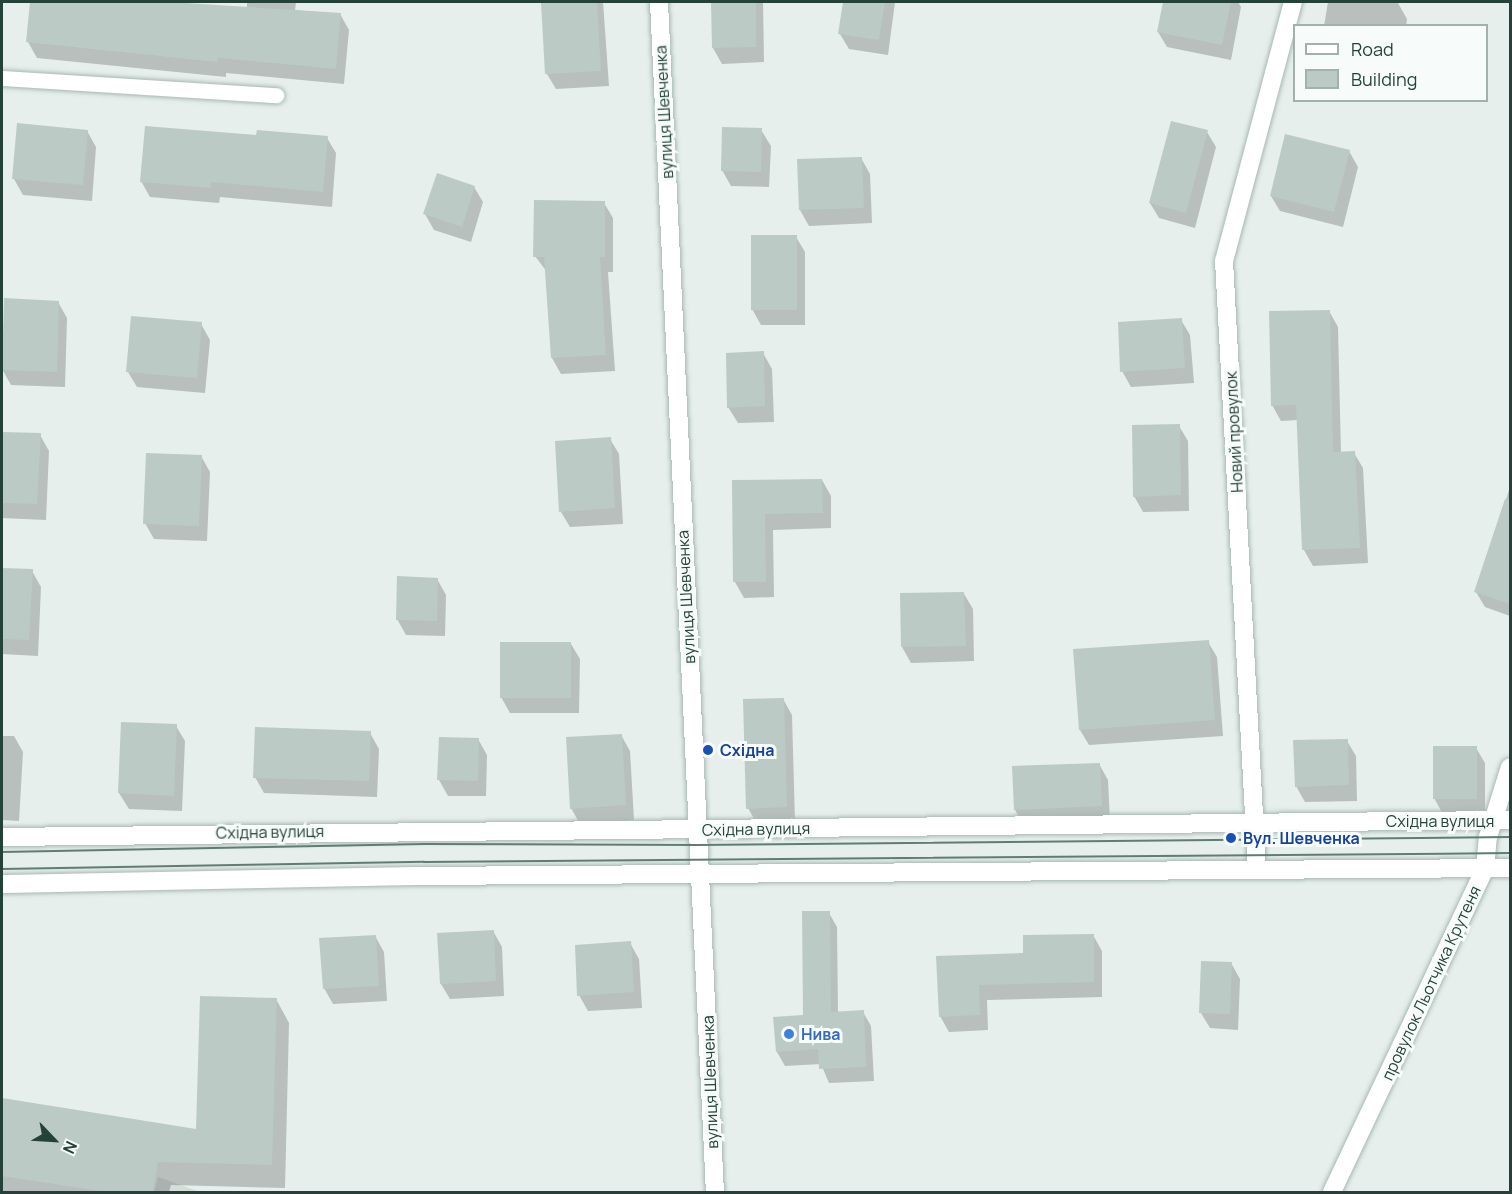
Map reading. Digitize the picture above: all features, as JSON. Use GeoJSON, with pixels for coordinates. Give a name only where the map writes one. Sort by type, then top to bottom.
{"type":"FeatureCollection","features":[{"type":"Feature","properties":{"kind":"street","name":"вулиця Шевченка"},"geometry":{"type":"LineString","coordinates":[[659,2],[715,1192]]}},
{"type":"Feature","properties":{"kind":"street","name":"Новий провулок"},"geometry":{"type":"LineString","coordinates":[[1257,870],[1224,261],[1293,2]]}},
{"type":"Feature","properties":{"kind":"street","name":"провулок Льотчика Крутеня"},"geometry":{"type":"LineString","coordinates":[[1332,1192],[1485,869],[1501,820],[1510,767]]}},
{"type":"Feature","properties":{"kind":"street","name":"Східна вулиця"},"geometry":{"type":"LineString","coordinates":[[2,837],[415,829],[697,830],[1501,820]]}},
{"type":"Feature","properties":{"kind":"street"},"geometry":{"type":"LineString","coordinates":[[2,884],[1510,868]]}},
{"type":"Feature","properties":{"kind":"lane"},"geometry":{"type":"LineString","coordinates":[[2,78],[276,95]]}},
{"type":"Feature","properties":{"kind":"shaded area"},"geometry":{"type":"Polygon","coordinates":[[[158,1177],[200,1192],[154,1192],[158,1177]]]}},
{"type":"Feature","properties":{"kind":"building"},"geometry":{"type":"Polygon","coordinates":[[[30,2],[170,2],[341,13],[336,69],[218,58],[217,62],[26,42],[30,2]]]}},
{"type":"Feature","properties":{"kind":"building"},"geometry":{"type":"Polygon","coordinates":[[[597,2],[601,71],[545,74],[541,3],[597,2]]]}},
{"type":"Feature","properties":{"kind":"building"},"geometry":{"type":"Polygon","coordinates":[[[711,2],[756,2],[756,47],[712,48],[711,2]]]}},
{"type":"Feature","properties":{"kind":"building"},"geometry":{"type":"Polygon","coordinates":[[[843,2],[885,2],[879,40],[838,34],[843,2]]]}},
{"type":"Feature","properties":{"kind":"building"},"geometry":{"type":"Polygon","coordinates":[[[1163,2],[1231,2],[1222,45],[1157,32],[1163,2]]]}},
{"type":"Feature","properties":{"kind":"building"},"geometry":{"type":"Polygon","coordinates":[[[1171,121],[1208,130],[1186,213],[1149,203],[1171,121]]]}},
{"type":"Feature","properties":{"kind":"building"},"geometry":{"type":"Polygon","coordinates":[[[17,123],[88,130],[83,185],[12,179],[17,123]]]}},
{"type":"Feature","properties":{"kind":"building"},"geometry":{"type":"Polygon","coordinates":[[[145,126],[256,135],[257,130],[328,136],[323,192],[211,182],[211,188],[140,182],[145,126]]]}},
{"type":"Feature","properties":{"kind":"building"},"geometry":{"type":"Polygon","coordinates":[[[722,127],[762,128],[761,172],[721,171],[722,127]]]}},
{"type":"Feature","properties":{"kind":"building"},"geometry":{"type":"Polygon","coordinates":[[[1285,134],[1350,150],[1334,212],[1270,196],[1285,134]]]}},
{"type":"Feature","properties":{"kind":"building"},"geometry":{"type":"Polygon","coordinates":[[[862,157],[864,208],[799,210],[797,159],[862,157]]]}},
{"type":"Feature","properties":{"kind":"building"},"geometry":{"type":"Polygon","coordinates":[[[437,173],[475,186],[462,227],[423,214],[437,173]]]}},
{"type":"Feature","properties":{"kind":"building"},"geometry":{"type":"Polygon","coordinates":[[[534,200],[605,201],[605,257],[600,257],[606,355],[551,358],[544,257],[533,257],[534,200]]]}},
{"type":"Feature","properties":{"kind":"building"},"geometry":{"type":"Polygon","coordinates":[[[751,235],[797,235],[797,310],[751,310],[751,235]]]}},
{"type":"Feature","properties":{"kind":"building"},"geometry":{"type":"Polygon","coordinates":[[[4,298],[59,301],[57,372],[2,370],[4,298]]]}},
{"type":"Feature","properties":{"kind":"building"},"geometry":{"type":"Polygon","coordinates":[[[1330,310],[1333,452],[1355,451],[1360,548],[1302,550],[1296,405],[1271,406],[1269,311],[1330,310]]]}},
{"type":"Feature","properties":{"kind":"building"},"geometry":{"type":"Polygon","coordinates":[[[131,316],[202,322],[197,378],[126,372],[131,316]]]}},
{"type":"Feature","properties":{"kind":"building"},"geometry":{"type":"Polygon","coordinates":[[[1182,318],[1185,368],[1120,372],[1118,322],[1182,318]]]}},
{"type":"Feature","properties":{"kind":"building"},"geometry":{"type":"Polygon","coordinates":[[[764,351],[765,406],[727,408],[726,353],[764,351]]]}},
{"type":"Feature","properties":{"kind":"building"},"geometry":{"type":"Polygon","coordinates":[[[1180,424],[1181,495],[1133,497],[1132,425],[1180,424]]]}},
{"type":"Feature","properties":{"kind":"building"},"geometry":{"type":"Polygon","coordinates":[[[2,432],[41,433],[37,504],[2,503],[2,432]]]}},
{"type":"Feature","properties":{"kind":"building"},"geometry":{"type":"Polygon","coordinates":[[[611,437],[615,508],[559,512],[555,441],[611,437]]]}},
{"type":"Feature","properties":{"kind":"building"},"geometry":{"type":"Polygon","coordinates":[[[146,453],[202,455],[199,526],[143,524],[146,453]]]}},
{"type":"Feature","properties":{"kind":"building"},"geometry":{"type":"Polygon","coordinates":[[[822,479],[823,513],[765,514],[766,582],[733,582],[732,480],[822,479]]]}},
{"type":"Feature","properties":{"kind":"building"},"geometry":{"type":"Polygon","coordinates":[[[1505,499],[1510,500],[1510,604],[1474,592],[1505,499]]]}},
{"type":"Feature","properties":{"kind":"building"},"geometry":{"type":"Polygon","coordinates":[[[2,568],[33,569],[29,640],[2,639],[2,568]]]}},
{"type":"Feature","properties":{"kind":"building"},"geometry":{"type":"Polygon","coordinates":[[[397,576],[438,578],[437,621],[396,620],[397,576]]]}},
{"type":"Feature","properties":{"kind":"building"},"geometry":{"type":"Polygon","coordinates":[[[964,592],[966,646],[901,647],[900,593],[964,592]]]}},
{"type":"Feature","properties":{"kind":"building"},"geometry":{"type":"Polygon","coordinates":[[[1209,640],[1215,720],[1079,730],[1073,649],[1209,640]]]}},
{"type":"Feature","properties":{"kind":"building"},"geometry":{"type":"Polygon","coordinates":[[[500,642],[571,642],[571,698],[500,698],[500,642]]]}},
{"type":"Feature","properties":{"kind":"building"},"geometry":{"type":"Polygon","coordinates":[[[784,698],[787,807],[746,809],[743,699],[784,698]]]}},
{"type":"Feature","properties":{"kind":"building"},"geometry":{"type":"Polygon","coordinates":[[[121,722],[177,724],[174,796],[118,793],[121,722]]]}},
{"type":"Feature","properties":{"kind":"building"},"geometry":{"type":"Polygon","coordinates":[[[255,727],[371,731],[369,781],[253,778],[255,727]]]}},
{"type":"Feature","properties":{"kind":"building"},"geometry":{"type":"Polygon","coordinates":[[[622,734],[626,805],[570,809],[566,737],[622,734]]]}},
{"type":"Feature","properties":{"kind":"building"},"geometry":{"type":"Polygon","coordinates":[[[439,737],[479,738],[478,781],[437,780],[439,737]]]}},
{"type":"Feature","properties":{"kind":"building"},"geometry":{"type":"Polygon","coordinates":[[[1348,739],[1349,785],[1295,787],[1293,740],[1348,739]]]}},
{"type":"Feature","properties":{"kind":"building"},"geometry":{"type":"Polygon","coordinates":[[[1433,746],[1477,746],[1477,799],[1433,799],[1433,746]]]}},
{"type":"Feature","properties":{"kind":"building"},"geometry":{"type":"Polygon","coordinates":[[[1100,763],[1102,806],[1014,810],[1012,766],[1100,763]]]}},
{"type":"Feature","properties":{"kind":"building"},"geometry":{"type":"Polygon","coordinates":[[[802,911],[830,911],[831,1012],[864,1010],[866,1067],[819,1069],[818,1049],[776,1052],[773,1017],[803,1015],[802,911]]]}},
{"type":"Feature","properties":{"kind":"building"},"geometry":{"type":"Polygon","coordinates":[[[494,930],[496,981],[440,984],[437,933],[494,930]]]}},
{"type":"Feature","properties":{"kind":"building"},"geometry":{"type":"Polygon","coordinates":[[[1094,934],[1094,982],[979,985],[980,1015],[939,1017],[936,956],[1023,953],[1023,935],[1094,934]]]}},
{"type":"Feature","properties":{"kind":"building"},"geometry":{"type":"Polygon","coordinates":[[[376,935],[379,986],[323,989],[319,938],[376,935]]]}},
{"type":"Feature","properties":{"kind":"building"},"geometry":{"type":"Polygon","coordinates":[[[631,941],[634,992],[577,996],[575,945],[631,941]]]}},
{"type":"Feature","properties":{"kind":"building"},"geometry":{"type":"Polygon","coordinates":[[[1201,961],[1232,962],[1230,1014],[1199,1013],[1201,961]]]}},
{"type":"Feature","properties":{"kind":"building"},"geometry":{"type":"Polygon","coordinates":[[[200,996],[277,998],[272,1165],[158,1162],[153,1192],[107,1192],[2,1176],[2,1098],[196,1129],[200,996]]]}},
{"type":"Feature","properties":{"kind":"tram line"},"geometry":{"type":"LineString","coordinates":[[2,852],[424,844],[698,845],[1510,837]]}},
{"type":"Feature","properties":{"kind":"tram line"},"geometry":{"type":"LineString","coordinates":[[2,869],[424,862],[1510,853]]}},
{"type":"Feature","properties":{"kind":"place","name":"Східна"},"geometry":{"type":"Point","coordinates":[708,750]}},
{"type":"Feature","properties":{"kind":"place","name":"Вул. Шевченка"},"geometry":{"type":"Point","coordinates":[1231,838]}},
{"type":"Feature","properties":{"kind":"place","name":"Нива"},"geometry":{"type":"Point","coordinates":[789,1034]}}]}
